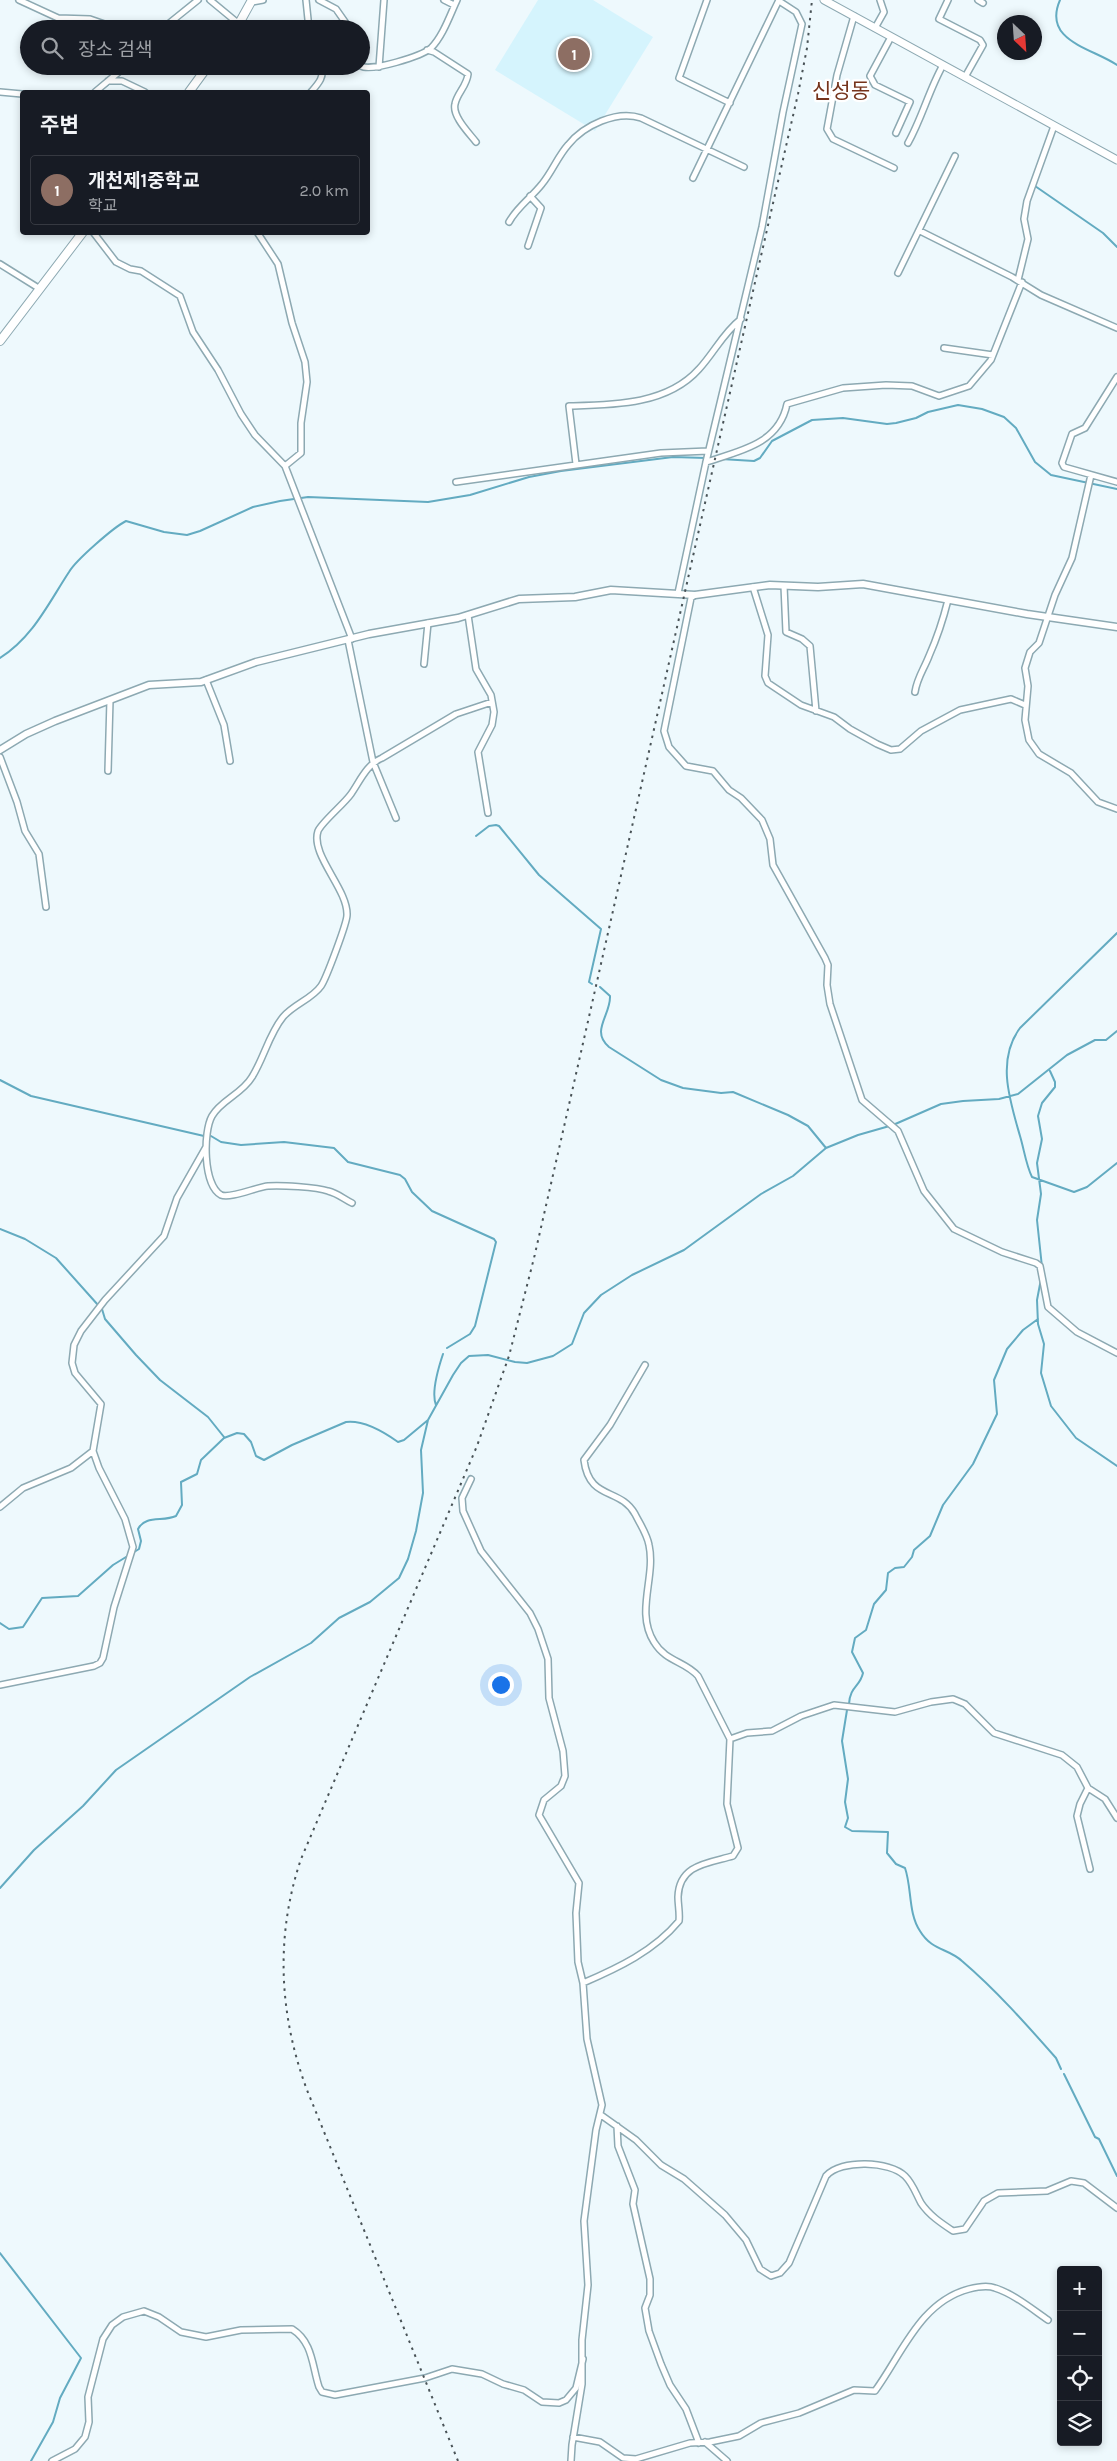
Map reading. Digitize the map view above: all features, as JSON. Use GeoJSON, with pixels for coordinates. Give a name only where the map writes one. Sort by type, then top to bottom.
{"type":"FeatureCollection","features":[{"type":"Feature","properties":{"kind":"main road"},"geometry":{"type":"LineString","coordinates":[[824,0],[1117,160]]}},
{"type":"Feature","properties":{"kind":"main road"},"geometry":{"type":"LineString","coordinates":[[242,20],[252,1]]}},
{"type":"Feature","properties":{"kind":"main road"},"geometry":{"type":"LineString","coordinates":[[190,90],[201,75]]}},
{"type":"Feature","properties":{"kind":"main road"},"geometry":{"type":"LineString","coordinates":[[0,341],[82,235]]}},
{"type":"Feature","properties":{"kind":"street"},"geometry":{"type":"LineString","coordinates":[[19,0],[58,18],[93,20]]}},
{"type":"Feature","properties":{"kind":"street"},"geometry":{"type":"LineString","coordinates":[[173,20],[198,0]]}},
{"type":"Feature","properties":{"kind":"street"},"geometry":{"type":"LineString","coordinates":[[210,0],[231,20]]}},
{"type":"Feature","properties":{"kind":"street"},"geometry":{"type":"LineString","coordinates":[[252,1],[263,0]]}},
{"type":"Feature","properties":{"kind":"street"},"geometry":{"type":"LineString","coordinates":[[306,0],[308,20]]}},
{"type":"Feature","properties":{"kind":"street"},"geometry":{"type":"LineString","coordinates":[[319,0],[336,10],[343,20]]}},
{"type":"Feature","properties":{"kind":"street"},"geometry":{"type":"LineString","coordinates":[[379,67],[384,0]]}},
{"type":"Feature","properties":{"kind":"street"},"geometry":{"type":"LineString","coordinates":[[370,69],[427,50],[436,42],[455,3],[444,0]]}},
{"type":"Feature","properties":{"kind":"street"},"geometry":{"type":"LineString","coordinates":[[707,0],[679,78],[730,103]]}},
{"type":"Feature","properties":{"kind":"street"},"geometry":{"type":"LineString","coordinates":[[678,593],[708,451],[762,227],[783,112],[802,24],[796,12],[779,0],[694,178]]}},
{"type":"Feature","properties":{"kind":"street"},"geometry":{"type":"LineString","coordinates":[[875,28],[884,12],[880,0]]}},
{"type":"Feature","properties":{"kind":"street"},"geometry":{"type":"LineString","coordinates":[[948,0],[939,19],[982,42],[982,47],[965,77]]}},
{"type":"Feature","properties":{"kind":"street"},"geometry":{"type":"LineString","coordinates":[[854,16],[837,75],[827,129],[833,139],[894,168]]}},
{"type":"Feature","properties":{"kind":"street"},"geometry":{"type":"LineString","coordinates":[[891,37],[870,76],[875,85],[910,102],[896,133]]}},
{"type":"Feature","properties":{"kind":"street"},"geometry":{"type":"LineString","coordinates":[[427,50],[434,52],[468,74],[464,88],[455,104],[455,109],[476,142]]}},
{"type":"Feature","properties":{"kind":"street"},"geometry":{"type":"LineString","coordinates":[[908,143],[928,103],[932,85],[943,66]]}},
{"type":"Feature","properties":{"kind":"street"},"geometry":{"type":"LineString","coordinates":[[98,90],[116,75]]}},
{"type":"Feature","properties":{"kind":"street"},"geometry":{"type":"LineString","coordinates":[[313,90],[322,75]]}},
{"type":"Feature","properties":{"kind":"street"},"geometry":{"type":"LineString","coordinates":[[108,82],[122,82],[140,90]]}},
{"type":"Feature","properties":{"kind":"street"},"geometry":{"type":"LineString","coordinates":[[0,92],[20,94]]}},
{"type":"Feature","properties":{"kind":"street"},"geometry":{"type":"LineString","coordinates":[[509,222],[547,177],[568,144],[606,119],[634,116],[744,167]]}},
{"type":"Feature","properties":{"kind":"street"},"geometry":{"type":"LineString","coordinates":[[706,462],[746,449],[771,435],[782,422],[787,404],[843,388],[886,385],[912,386],[939,396],[969,386],[993,355],[1020,281],[1028,239],[1024,219],[1027,201],[1054,126]]}},
{"type":"Feature","properties":{"kind":"street"},"geometry":{"type":"LineString","coordinates":[[898,274],[955,156]]}},
{"type":"Feature","properties":{"kind":"street"},"geometry":{"type":"LineString","coordinates":[[528,246],[541,208],[530,196]]}},
{"type":"Feature","properties":{"kind":"street"},"geometry":{"type":"LineString","coordinates":[[920,231],[1020,281],[1041,295],[1117,328]]}},
{"type":"Feature","properties":{"kind":"street"},"geometry":{"type":"LineString","coordinates":[[95,235],[116,262],[130,269],[141,271],[180,296],[193,332],[218,370],[242,414],[255,435],[285,466],[350,639],[373,762],[396,818]]}},
{"type":"Feature","properties":{"kind":"street"},"geometry":{"type":"LineString","coordinates":[[259,235],[278,264],[307,371],[301,423],[301,453],[285,466]]}},
{"type":"Feature","properties":{"kind":"street"},"geometry":{"type":"LineString","coordinates":[[0,264],[40,289]]}},
{"type":"Feature","properties":{"kind":"street"},"geometry":{"type":"LineString","coordinates":[[576,464],[569,406],[634,403],[673,388],[700,369],[722,339],[741,319]]}},
{"type":"Feature","properties":{"kind":"street"},"geometry":{"type":"LineString","coordinates":[[944,348],[993,355]]}},
{"type":"Feature","properties":{"kind":"street"},"geometry":{"type":"LineString","coordinates":[[1117,377],[1085,428],[1072,434],[1062,463],[1064,467],[1117,482]]}},
{"type":"Feature","properties":{"kind":"street"},"geometry":{"type":"LineString","coordinates":[[456,482],[661,453],[708,451]]}},
{"type":"Feature","properties":{"kind":"street"},"geometry":{"type":"LineString","coordinates":[[1091,475],[1074,552],[1055,595],[1039,643],[1033,648],[1025,664],[1028,686],[1025,705],[1029,740],[1035,750],[1071,772],[1098,802],[1117,809]]}},
{"type":"Feature","properties":{"kind":"street"},"geometry":{"type":"LineString","coordinates":[[0,750],[31,732],[149,685],[206,680],[256,662],[350,639],[468,615],[519,599],[575,597],[611,590],[695,595],[753,587],[818,587],[863,584],[948,600],[1117,627]]}},
{"type":"Feature","properties":{"kind":"street"},"geometry":{"type":"LineString","coordinates":[[784,586],[786,632],[802,639],[811,651],[816,712]]}},
{"type":"Feature","properties":{"kind":"street"},"geometry":{"type":"LineString","coordinates":[[753,587],[768,635],[766,680],[771,686],[801,705],[834,717],[856,732],[896,750],[921,731],[960,710],[1010,699],[1025,705]]}},
{"type":"Feature","properties":{"kind":"street"},"geometry":{"type":"LineString","coordinates":[[695,595],[691,598],[672,680],[664,726],[665,738],[674,754],[686,766],[713,771],[729,790],[746,802],[762,820],[770,839],[773,865],[828,965],[827,985],[830,1004],[862,1100],[898,1131],[924,1191],[954,1229],[1015,1257],[1040,1266],[1048,1307],[1077,1332],[1117,1353]]}},
{"type":"Feature","properties":{"kind":"street"},"geometry":{"type":"LineString","coordinates":[[916,692],[917,679],[940,630],[948,600]]}},
{"type":"Feature","properties":{"kind":"street"},"geometry":{"type":"LineString","coordinates":[[468,615],[476,669],[489,691],[494,716],[492,725],[478,752],[488,813]]}},
{"type":"Feature","properties":{"kind":"street"},"geometry":{"type":"LineString","coordinates":[[424,664],[428,623]]}},
{"type":"Feature","properties":{"kind":"street"},"geometry":{"type":"LineString","coordinates":[[206,680],[224,725],[230,761]]}},
{"type":"Feature","properties":{"kind":"street"},"geometry":{"type":"LineString","coordinates":[[108,771],[110,700]]}},
{"type":"Feature","properties":{"kind":"street"},"geometry":{"type":"LineString","coordinates":[[352,1203],[323,1189],[278,1186],[261,1187],[224,1196],[215,1190],[210,1178],[206,1146],[209,1122],[216,1111],[240,1092],[250,1080],[282,1018],[319,989],[327,976],[347,915],[336,881],[321,854],[318,833],[321,826],[349,796],[373,762],[456,714],[492,702]]}},
{"type":"Feature","properties":{"kind":"street"},"geometry":{"type":"LineString","coordinates":[[0,757],[18,802],[25,831],[39,854],[46,907]]}},
{"type":"Feature","properties":{"kind":"street"},"geometry":{"type":"LineString","coordinates":[[0,1685],[94,1666],[100,1663],[103,1658],[116,1601],[133,1547],[124,1519],[99,1468],[93,1450],[101,1404],[75,1374],[72,1363],[74,1345],[81,1331],[105,1300],[164,1236],[176,1198],[206,1146]]}},
{"type":"Feature","properties":{"kind":"street"},"geometry":{"type":"LineString","coordinates":[[583,1983],[629,1962],[659,1942],[679,1921],[678,1893],[688,1871],[701,1863],[728,1857],[736,1853],[738,1844],[727,1804],[730,1739],[698,1676],[694,1671],[668,1658],[652,1638],[646,1609],[650,1551],[646,1538],[629,1503],[601,1491],[591,1480],[585,1466],[584,1460],[610,1425],[645,1365]]}},
{"type":"Feature","properties":{"kind":"street"},"geometry":{"type":"LineString","coordinates":[[0,1507],[23,1488],[71,1468],[93,1450]]}},
{"type":"Feature","properties":{"kind":"street"},"geometry":{"type":"LineString","coordinates":[[471,1479],[462,1498],[463,1511],[481,1551],[530,1613],[538,1629],[548,1660],[549,1698],[566,1770],[564,1781],[544,1800],[539,1816],[579,1884],[576,1931],[578,1962],[583,1983],[587,2039],[600,2089],[601,2115],[596,2130],[584,2221],[588,2285],[582,2340],[583,2359],[580,2402],[573,2437],[572,2461]]}},
{"type":"Feature","properties":{"kind":"street"},"geometry":{"type":"LineString","coordinates":[[730,1739],[747,1733],[772,1731],[806,1714],[834,1705],[895,1712],[931,1702],[953,1699],[966,1704],[994,1733],[1066,1758],[1081,1772],[1088,1788],[1105,1799],[1117,1818]]}},
{"type":"Feature","properties":{"kind":"street"},"geometry":{"type":"LineString","coordinates":[[1088,1788],[1080,1804],[1077,1816],[1090,1869]]}},
{"type":"Feature","properties":{"kind":"street"},"geometry":{"type":"LineString","coordinates":[[601,2115],[636,2140],[661,2164],[684,2179],[725,2215],[746,2240],[760,2269],[770,2276],[780,2273],[789,2264],[826,2176],[842,2166],[865,2165],[896,2170],[907,2178],[929,2213],[956,2231],[965,2229],[984,2201],[998,2193],[1047,2191],[1071,2181],[1084,2183],[1117,2208]]}},
{"type":"Feature","properties":{"kind":"street"},"geometry":{"type":"LineString","coordinates":[[616,2126],[618,2146],[635,2190],[633,2204],[650,2279],[650,2295],[644,2308],[649,2331],[670,2385],[686,2409],[702,2442],[727,2461]]}},
{"type":"Feature","properties":{"kind":"street"},"geometry":{"type":"LineString","coordinates":[[573,2437],[605,2444],[630,2460],[690,2443],[739,2436],[761,2423],[799,2413],[854,2390],[875,2391],[899,2350],[925,2318],[956,2293],[977,2287],[994,2287],[1048,2320]]}},
{"type":"Feature","properties":{"kind":"street"},"geometry":{"type":"LineString","coordinates":[[52,2461],[76,2449],[84,2437],[89,2422],[88,2396],[103,2339],[116,2321],[136,2312],[152,2313],[181,2332],[191,2336],[215,2336],[241,2330],[258,2332],[292,2329],[302,2338],[310,2351],[322,2392],[335,2395],[425,2378],[452,2369],[482,2374],[503,2384],[524,2390],[542,2402],[559,2403],[566,2400],[574,2392],[583,2359]]}},
{"type":"Feature","properties":{"kind":"shaded area"},"geometry":{"type":"Polygon","coordinates":[[[538,0],[593,0],[653,37],[595,131],[495,70],[538,0]]]}},
{"type":"Feature","properties":{"kind":"waterway"},"geometry":{"type":"LineString","coordinates":[[1060,0],[1056,14],[1058,25],[1064,34],[1083,48],[1117,65]]}},
{"type":"Feature","properties":{"kind":"waterway"},"geometry":{"type":"LineString","coordinates":[[101,90],[110,83]]}},
{"type":"Feature","properties":{"kind":"waterway"},"geometry":{"type":"LineString","coordinates":[[1035,186],[1103,233],[1117,247]]}},
{"type":"Feature","properties":{"kind":"waterway"},"geometry":{"type":"LineString","coordinates":[[721,459],[754,461],[760,458],[772,441],[812,420],[843,418],[887,424],[916,418],[928,412],[958,405],[982,409],[1004,417],[1016,428],[1035,462],[1051,475],[1117,489]]}},
{"type":"Feature","properties":{"kind":"waterway"},"geometry":{"type":"LineString","coordinates":[[0,658],[12,650],[31,630],[79,560],[120,524],[126,521],[164,532],[187,535],[253,507],[280,501],[308,497],[428,502],[470,495],[529,477],[561,471],[673,457],[706,458]]}},
{"type":"Feature","properties":{"kind":"waterway"},"geometry":{"type":"LineString","coordinates":[[476,836],[489,826],[499,826],[539,875],[601,929],[589,982],[592,984]]}},
{"type":"Feature","properties":{"kind":"waterway"},"geometry":{"type":"LineString","coordinates":[[1117,933],[1020,1028],[1008,1053],[1007,1067],[1007,1081],[1012,1109],[1032,1177],[1074,1192],[1087,1187],[1117,1163]]}},
{"type":"Feature","properties":{"kind":"waterway"},"geometry":{"type":"LineString","coordinates":[[600,987],[610,996],[608,1010],[601,1029],[601,1035],[609,1047],[661,1080],[683,1088],[721,1093],[733,1092],[788,1115],[808,1126],[826,1148]]}},
{"type":"Feature","properties":{"kind":"waterway"},"geometry":{"type":"LineString","coordinates":[[0,1888],[34,1850],[83,1806],[116,1770],[250,1677],[311,1643],[339,1618],[370,1602],[399,1578],[408,1559],[416,1531],[423,1493],[421,1450],[428,1420],[453,1375],[461,1363],[469,1356],[488,1355],[527,1363],[553,1356],[572,1344],[584,1313],[601,1295],[632,1275],[684,1250],[761,1194],[793,1176],[826,1148],[858,1135],[893,1125],[941,1104],[999,1099],[1018,1094],[1067,1055],[1095,1040],[1106,1040],[1117,1031]]}},
{"type":"Feature","properties":{"kind":"waterway"},"geometry":{"type":"LineString","coordinates":[[1042,1267],[1037,1220],[1041,1194],[1037,1163],[1042,1139],[1038,1116],[1042,1103],[1055,1087],[1050,1071]]}},
{"type":"Feature","properties":{"kind":"waterway"},"geometry":{"type":"LineString","coordinates":[[0,1080],[31,1096],[204,1136]]}},
{"type":"Feature","properties":{"kind":"waterway"},"geometry":{"type":"LineString","coordinates":[[211,1136],[221,1142],[241,1145],[284,1142],[334,1148],[348,1162],[400,1175],[405,1179],[412,1192],[432,1211],[494,1239],[496,1242],[475,1326],[470,1334],[447,1348]]}},
{"type":"Feature","properties":{"kind":"waterway"},"geometry":{"type":"LineString","coordinates":[[0,1229],[25,1239],[56,1258],[98,1305]]}},
{"type":"Feature","properties":{"kind":"waterway"},"geometry":{"type":"LineString","coordinates":[[1041,1279],[1037,1300],[1038,1324],[1044,1344],[1041,1373],[1051,1406],[1076,1438],[1117,1466]]}},
{"type":"Feature","properties":{"kind":"waterway"},"geometry":{"type":"LineString","coordinates":[[102,1309],[105,1319],[136,1355],[160,1380],[208,1417],[224,1437]]}},
{"type":"Feature","properties":{"kind":"waterway"},"geometry":{"type":"LineString","coordinates":[[849,1704],[851,1694],[862,1678],[863,1673],[852,1652],[855,1638],[866,1630],[874,1604],[886,1590],[888,1573],[895,1568],[904,1567],[912,1557],[914,1550],[930,1536],[943,1505],[973,1464],[997,1414],[994,1380],[1007,1349],[1023,1330],[1038,1319]]}},
{"type":"Feature","properties":{"kind":"waterway"},"geometry":{"type":"LineString","coordinates":[[436,1405],[434,1394],[443,1354]]}},
{"type":"Feature","properties":{"kind":"waterway"},"geometry":{"type":"LineString","coordinates":[[0,1623],[9,1629],[23,1627],[42,1598],[78,1596],[113,1565],[139,1549],[141,1541],[138,1529],[141,1525],[150,1520],[176,1516],[182,1505],[181,1482],[197,1474],[201,1460],[224,1438],[237,1433],[244,1434],[251,1442],[256,1456],[264,1460],[292,1445],[346,1422],[366,1425],[398,1442],[404,1440],[428,1420]]}},
{"type":"Feature","properties":{"kind":"waterway"},"geometry":{"type":"LineString","coordinates":[[847,1710],[842,1741],[848,1779],[845,1802],[848,1818],[845,1827],[852,1831],[888,1832],[887,1853],[896,1864],[905,1868],[912,1908],[920,1931],[935,1946],[957,1957],[975,1972],[1056,2058],[1061,2069]]}},
{"type":"Feature","properties":{"kind":"waterway"},"geometry":{"type":"LineString","coordinates":[[1064,2074],[1095,2137],[1099,2139],[1117,2176]]}},
{"type":"Feature","properties":{"kind":"waterway"},"geometry":{"type":"LineString","coordinates":[[0,2253],[81,2358],[60,2398],[53,2422],[31,2461]]}},
{"type":"Feature","properties":{"kind":"railway"},"geometry":{"type":"LineString","coordinates":[[458,2461],[307,2090],[298,2062],[286,2004],[284,1946],[287,1917],[301,1859],[477,1446],[509,1356],[534,1258],[798,94],[807,48],[812,0]]}},
{"type":"Feature","properties":{"kind":"place","name":"개천제1중학교"},"geometry":{"type":"Point","coordinates":[574,54]}},
{"type":"Feature","properties":{"kind":"district","name":"신성동"},"geometry":{"type":"Point","coordinates":[841,91]}}]}
